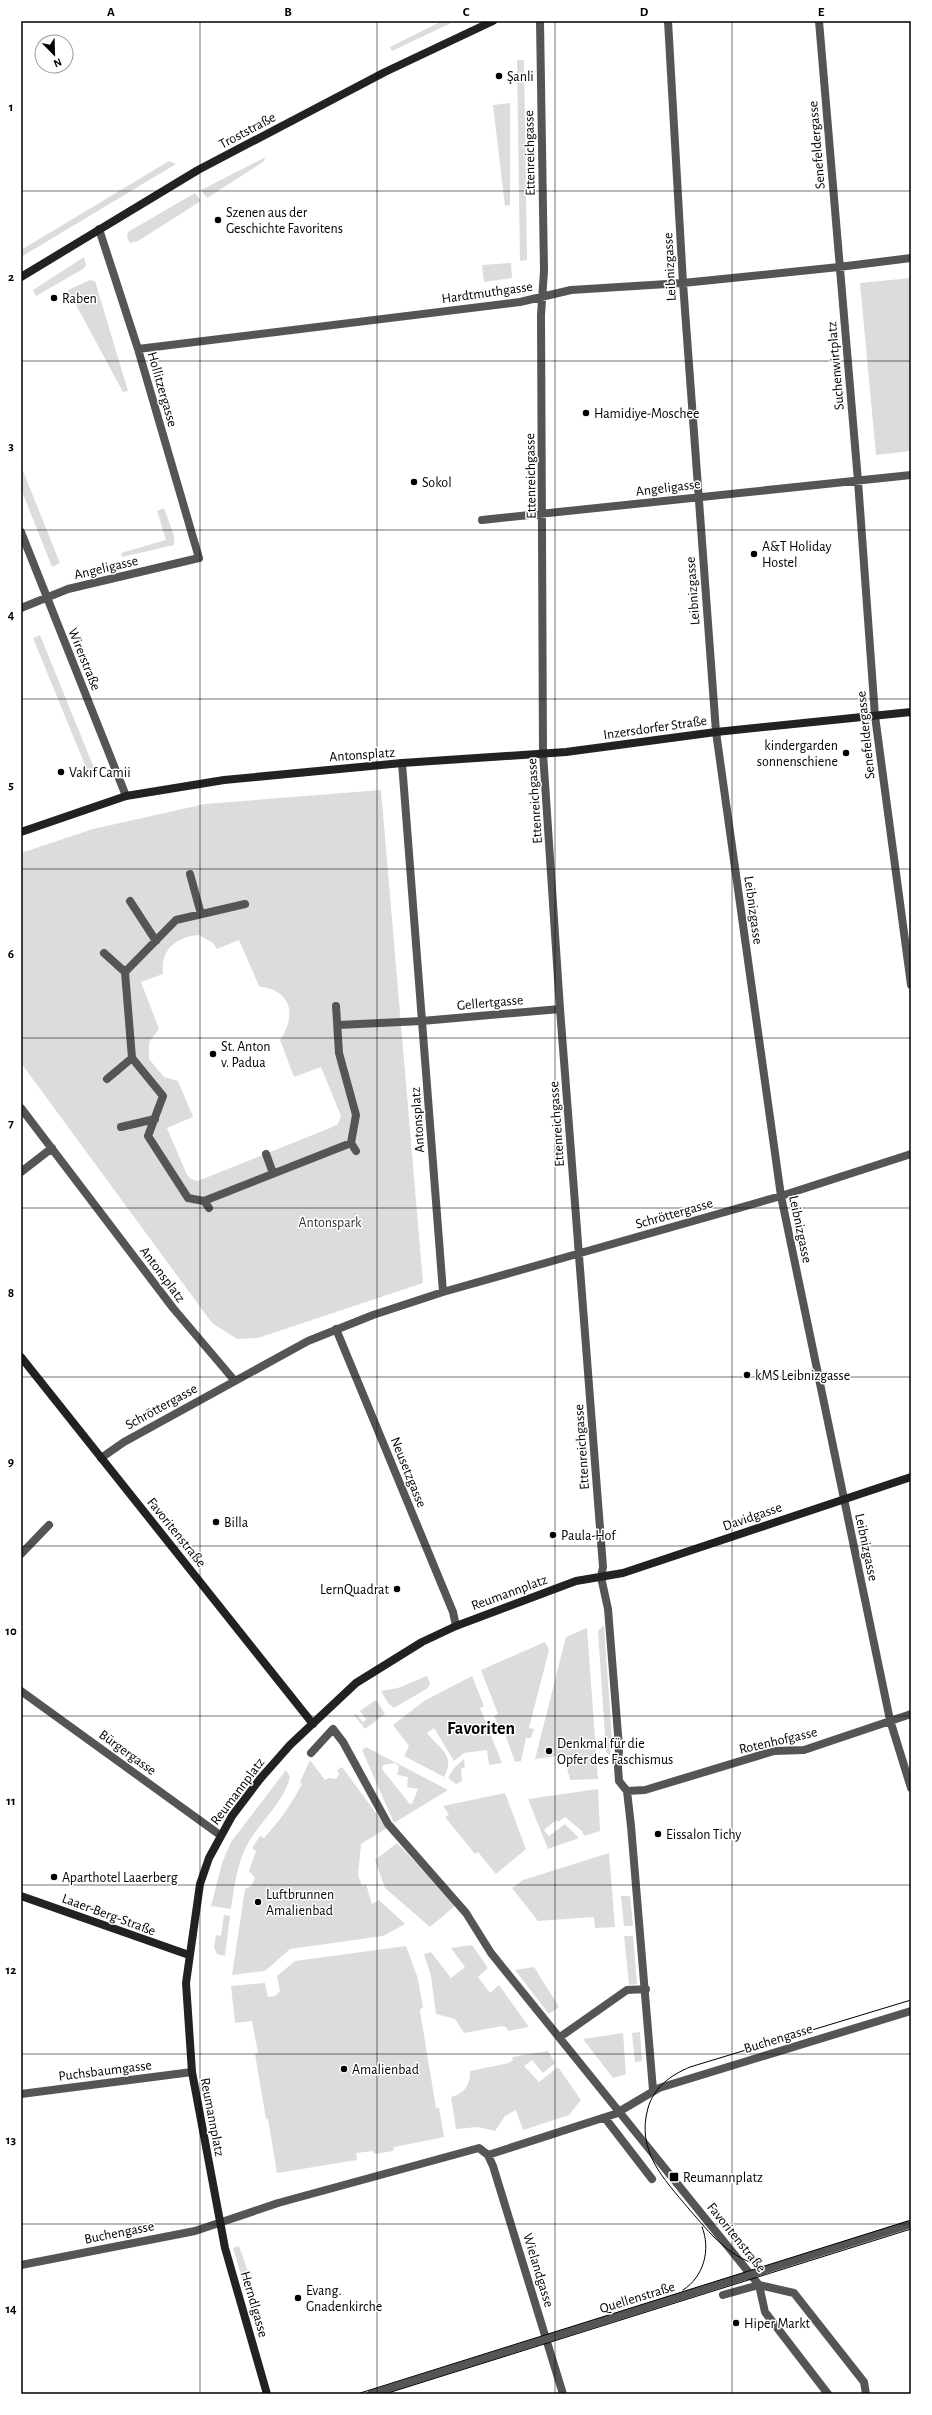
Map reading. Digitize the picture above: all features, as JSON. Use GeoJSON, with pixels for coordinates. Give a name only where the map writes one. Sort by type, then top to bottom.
{"type":"FeatureCollection","features":[{"type":"Feature","properties":{"kind":"street","name":"Troststraße"},"geometry":{"type":"LineString","coordinates":[[21,277],[99,229],[212,163],[385,72],[493,21]]}},
{"type":"Feature","properties":{"kind":"street","name":"Ettenreichgasse"},"geometry":{"type":"LineString","coordinates":[[540,21],[543,297],[544,753],[560,1009],[603,1567],[601,1577]]}},
{"type":"Feature","properties":{"kind":"street","name":"Leibnizgasse"},"geometry":{"type":"LineString","coordinates":[[668,21],[683,283],[716,732],[781,1196],[890,1720],[911,1788]]}},
{"type":"Feature","properties":{"kind":"street","name":"Senefeldergasse"},"geometry":{"type":"LineString","coordinates":[[819,21],[840,267]]}},
{"type":"Feature","properties":{"kind":"street","name":"Hollitzergasse"},"geometry":{"type":"LineString","coordinates":[[99,229],[138,349],[199,558]]}},
{"type":"Feature","properties":{"kind":"street"},"geometry":{"type":"LineString","coordinates":[[840,267],[911,258]]}},
{"type":"Feature","properties":{"kind":"street","name":"Hardtmuthgasse"},"geometry":{"type":"LineString","coordinates":[[138,349],[520,302],[571,290],[683,283],[840,267]]}},
{"type":"Feature","properties":{"kind":"street","name":"Suchenwirtplatz"},"geometry":{"type":"LineString","coordinates":[[840,267],[858,481]]}},
{"type":"Feature","properties":{"kind":"street"},"geometry":{"type":"LineString","coordinates":[[858,481],[911,475]]}},
{"type":"Feature","properties":{"kind":"street","name":"Senefeldergasse"},"geometry":{"type":"LineString","coordinates":[[858,481],[875,716],[911,985]]}},
{"type":"Feature","properties":{"kind":"street","name":"Angeligasse"},"geometry":{"type":"LineString","coordinates":[[482,520],[698,496],[858,481]]}},
{"type":"Feature","properties":{"kind":"street","name":"Wirerstraße"},"geometry":{"type":"LineString","coordinates":[[21,532],[126,796]]}},
{"type":"Feature","properties":{"kind":"street","name":"Angeligasse"},"geometry":{"type":"LineString","coordinates":[[21,608],[68,589],[199,558]]}},
{"type":"Feature","properties":{"kind":"street","name":"Inzersdorfer Straße"},"geometry":{"type":"LineString","coordinates":[[402,763],[544,753],[716,732],[911,712]]}},
{"type":"Feature","properties":{"kind":"street","name":"Antonsplatz"},"geometry":{"type":"LineString","coordinates":[[21,832],[126,796],[252,777],[402,763],[443,1292]]}},
{"type":"Feature","properties":{"kind":"street"},"geometry":{"type":"LineString","coordinates":[[190,874],[201,914]]}},
{"type":"Feature","properties":{"kind":"street"},"geometry":{"type":"LineString","coordinates":[[130,901],[156,941]]}},
{"type":"Feature","properties":{"kind":"street"},"geometry":{"type":"LineString","coordinates":[[125,972],[176,920],[245,904]]}},
{"type":"Feature","properties":{"kind":"street"},"geometry":{"type":"LineString","coordinates":[[104,953],[125,972],[132,1058],[163,1096],[148,1136],[188,1198],[206,1205],[273,1173],[351,1142]]}},
{"type":"Feature","properties":{"kind":"street"},"geometry":{"type":"LineString","coordinates":[[336,1006],[339,1053],[356,1115],[351,1142],[356,1151]]}},
{"type":"Feature","properties":{"kind":"street","name":"Gellertgasse"},"geometry":{"type":"LineString","coordinates":[[422,1021],[560,1009]]}},
{"type":"Feature","properties":{"kind":"street"},"geometry":{"type":"LineString","coordinates":[[338,1025],[422,1021]]}},
{"type":"Feature","properties":{"kind":"street"},"geometry":{"type":"LineString","coordinates":[[107,1079],[132,1058]]}},
{"type":"Feature","properties":{"kind":"street","name":"Antonsplatz"},"geometry":{"type":"LineString","coordinates":[[21,1108],[173,1308],[234,1380]]}},
{"type":"Feature","properties":{"kind":"street"},"geometry":{"type":"LineString","coordinates":[[121,1127],[155,1119]]}},
{"type":"Feature","properties":{"kind":"street"},"geometry":{"type":"LineString","coordinates":[[21,1172],[52,1148]]}},
{"type":"Feature","properties":{"kind":"street"},"geometry":{"type":"LineString","coordinates":[[266,1154],[273,1173]]}},
{"type":"Feature","properties":{"kind":"street","name":"Schröttergasse"},"geometry":{"type":"LineString","coordinates":[[443,1292],[781,1196],[911,1154]]}},
{"type":"Feature","properties":{"kind":"street"},"geometry":{"type":"LineString","coordinates":[[234,1380],[336,1329],[443,1292]]}},
{"type":"Feature","properties":{"kind":"street","name":"Neusetzgasse"},"geometry":{"type":"LineString","coordinates":[[336,1329],[453,1612],[456,1626]]}},
{"type":"Feature","properties":{"kind":"street","name":"Favoritenstraße"},"geometry":{"type":"LineString","coordinates":[[21,1357],[313,1724]]}},
{"type":"Feature","properties":{"kind":"street","name":"Schröttergasse"},"geometry":{"type":"LineString","coordinates":[[102,1458],[124,1442],[234,1380]]}},
{"type":"Feature","properties":{"kind":"street","name":"Davidgasse"},"geometry":{"type":"LineString","coordinates":[[601,1577],[623,1573],[844,1498],[911,1477]]}},
{"type":"Feature","properties":{"kind":"street"},"geometry":{"type":"LineString","coordinates":[[21,1554],[49,1525]]}},
{"type":"Feature","properties":{"kind":"street"},"geometry":{"type":"LineString","coordinates":[[220,2222],[472,2148],[480,2148],[488,2155],[605,2118],[620,2111],[653,2090],[646,1989],[626,1791],[619,1781],[619,1747],[608,1616],[601,1577]]}},
{"type":"Feature","properties":{"kind":"street","name":"Reumannplatz"},"geometry":{"type":"LineString","coordinates":[[220,2222],[192,2072],[186,1983],[188,1956],[200,1884],[209,1858],[220,1835],[260,1779],[290,1745],[356,1683],[422,1642],[456,1626],[576,1581],[601,1577]]}},
{"type":"Feature","properties":{"kind":"street","name":"Bürgergasse"},"geometry":{"type":"LineString","coordinates":[[21,1691],[220,1835]]}},
{"type":"Feature","properties":{"kind":"street","name":"Rotenhofgasse"},"geometry":{"type":"LineString","coordinates":[[626,1791],[645,1790],[774,1751],[804,1750],[911,1714]]}},
{"type":"Feature","properties":{"kind":"street"},"geometry":{"type":"LineString","coordinates":[[311,1753],[333,1729],[343,1742],[388,1824],[466,1913],[491,1953],[620,2111]]}},
{"type":"Feature","properties":{"kind":"street","name":"Laaer-Berg-Straße"},"geometry":{"type":"LineString","coordinates":[[21,1896],[188,1956]]}},
{"type":"Feature","properties":{"kind":"street"},"geometry":{"type":"LineString","coordinates":[[560,2037],[628,1990],[646,1989]]}},
{"type":"Feature","properties":{"kind":"street","name":"Buchengasse"},"geometry":{"type":"LineString","coordinates":[[653,2090],[911,2011]]}},
{"type":"Feature","properties":{"kind":"street","name":"Puchsbaumgasse"},"geometry":{"type":"LineString","coordinates":[[21,2094],[192,2072]]}},
{"type":"Feature","properties":{"kind":"street","name":"Favoritenstraße"},"geometry":{"type":"LineString","coordinates":[[620,2111],[759,2285],[765,2312],[828,2394]]}},
{"type":"Feature","properties":{"kind":"street"},"geometry":{"type":"LineString","coordinates":[[605,2118],[652,2179]]}},
{"type":"Feature","properties":{"kind":"street","name":"Wielandgasse"},"geometry":{"type":"LineString","coordinates":[[488,2155],[563,2394]]}},
{"type":"Feature","properties":{"kind":"street","name":"Buchengasse"},"geometry":{"type":"LineString","coordinates":[[21,2265],[195,2231],[220,2222]]}},
{"type":"Feature","properties":{"kind":"street","name":"Herndlgasse"},"geometry":{"type":"LineString","coordinates":[[220,2222],[225,2248],[266,2394]]}},
{"type":"Feature","properties":{"kind":"street","name":"Quellenstraße"},"geometry":{"type":"LineString","coordinates":[[371,2394],[911,2224]]}},
{"type":"Feature","properties":{"kind":"street","name":"Favoritenstraße"},"geometry":{"type":"LineString","coordinates":[[723,2295],[759,2285],[794,2294],[864,2382],[866,2394]]}},
{"type":"Feature","properties":{"kind":"green space"},"geometry":{"type":"Polygon","coordinates":[[[442,21],[455,21],[392,51],[390,47],[442,21]]]}},
{"type":"Feature","properties":{"kind":"green space"},"geometry":{"type":"Polygon","coordinates":[[[517,60],[524,60],[527,260],[520,261],[517,60]]]}},
{"type":"Feature","properties":{"kind":"green space"},"geometry":{"type":"Polygon","coordinates":[[[510,103],[510,205],[505,206],[493,105],[510,103]]]}},
{"type":"Feature","properties":{"kind":"green space"},"geometry":{"type":"Polygon","coordinates":[[[266,157],[263,162],[207,198],[201,190],[266,157]]]}},
{"type":"Feature","properties":{"kind":"green space"},"geometry":{"type":"Polygon","coordinates":[[[169,161],[176,164],[21,257],[21,250],[169,161]]]}},
{"type":"Feature","properties":{"kind":"green space"},"geometry":{"type":"Polygon","coordinates":[[[195,193],[201,201],[138,241],[130,243],[127,238],[128,232],[195,193]]]}},
{"type":"Feature","properties":{"kind":"green space"},"geometry":{"type":"Polygon","coordinates":[[[84,257],[86,265],[83,269],[36,296],[33,290],[84,257]]]}},
{"type":"Feature","properties":{"kind":"green space"},"geometry":{"type":"Polygon","coordinates":[[[511,263],[512,278],[484,282],[482,265],[511,263]]]}},
{"type":"Feature","properties":{"kind":"green space"},"geometry":{"type":"Polygon","coordinates":[[[911,278],[911,451],[876,455],[860,283],[911,278]]]}},
{"type":"Feature","properties":{"kind":"green space"},"geometry":{"type":"Polygon","coordinates":[[[90,280],[95,281],[128,391],[123,392],[68,290],[90,280]]]}},
{"type":"Feature","properties":{"kind":"green space"},"geometry":{"type":"Polygon","coordinates":[[[21,466],[60,563],[52,567],[21,489],[21,466]]]}},
{"type":"Feature","properties":{"kind":"green space"},"geometry":{"type":"Polygon","coordinates":[[[164,508],[174,536],[174,545],[122,557],[121,553],[166,540],[157,511],[164,508]]]}},
{"type":"Feature","properties":{"kind":"green space"},"geometry":{"type":"Polygon","coordinates":[[[40,635],[94,768],[87,770],[33,638],[40,635]]]}},
{"type":"Feature","properties":{"kind":"green space","name":"Antonspark"},"geometry":{"type":"Polygon","coordinates":[[[381,790],[423,1283],[258,1338],[237,1339],[212,1323],[21,1063],[21,853],[93,829],[205,804],[381,790]],[[199,935],[191,936],[177,942],[171,946],[164,958],[163,974],[141,982],[159,1029],[149,1042],[149,1059],[164,1077],[178,1081],[193,1117],[167,1128],[187,1175],[191,1179],[198,1181],[330,1128],[338,1124],[341,1116],[321,1067],[294,1077],[280,1040],[284,1034],[288,1022],[289,1008],[287,1002],[277,992],[259,986],[239,940],[217,949],[213,943],[199,935]]]}},
{"type":"Feature","properties":{"kind":"green space"},"geometry":{"type":"Polygon","coordinates":[[[604,1625],[612,1739],[610,1756],[606,1752],[598,1631],[604,1625]]]}},
{"type":"Feature","properties":{"kind":"green space"},"geometry":{"type":"Polygon","coordinates":[[[587,1628],[598,1779],[570,1780],[564,1755],[535,1759],[566,1637],[587,1628]]]}},
{"type":"Feature","properties":{"kind":"green space"},"geometry":{"type":"Polygon","coordinates":[[[545,1642],[549,1650],[529,1728],[534,1729],[531,1738],[526,1738],[521,1761],[515,1762],[503,1728],[500,1729],[494,1716],[498,1714],[481,1670],[545,1642]]]}},
{"type":"Feature","properties":{"kind":"green space"},"geometry":{"type":"Polygon","coordinates":[[[427,1676],[430,1683],[428,1688],[394,1708],[388,1703],[381,1691],[398,1688],[427,1676]]]}},
{"type":"Feature","properties":{"kind":"green space"},"geometry":{"type":"Polygon","coordinates":[[[472,1676],[484,1706],[480,1708],[502,1763],[489,1765],[487,1750],[464,1753],[454,1761],[434,1728],[427,1733],[445,1753],[447,1758],[448,1763],[444,1777],[404,1756],[409,1746],[393,1725],[424,1701],[472,1676]]]}},
{"type":"Feature","properties":{"kind":"green space"},"geometry":{"type":"Polygon","coordinates":[[[374,1701],[377,1701],[385,1714],[365,1729],[354,1715],[356,1714],[363,1722],[366,1719],[360,1711],[374,1701]]]}},
{"type":"Feature","properties":{"kind":"green space"},"geometry":{"type":"Polygon","coordinates":[[[366,1747],[448,1790],[394,1823],[362,1750],[366,1747]],[[395,1763],[383,1765],[382,1769],[409,1803],[412,1804],[418,1789],[407,1787],[408,1777],[397,1775],[399,1766],[395,1763]]]}},
{"type":"Feature","properties":{"kind":"green space"},"geometry":{"type":"Polygon","coordinates":[[[464,1759],[465,1767],[461,1769],[462,1781],[456,1784],[448,1778],[454,1768],[464,1759]]]}},
{"type":"Feature","properties":{"kind":"green space"},"geometry":{"type":"Polygon","coordinates":[[[310,1760],[325,1780],[329,1778],[336,1779],[339,1774],[337,1770],[342,1767],[387,1828],[361,1844],[358,1875],[362,1886],[366,1884],[372,1904],[379,1900],[405,1924],[383,1936],[290,1949],[265,1971],[232,1975],[245,1889],[251,1886],[255,1878],[249,1871],[256,1851],[252,1848],[260,1836],[264,1838],[270,1832],[290,1805],[302,1784],[300,1782],[310,1760]]]}},
{"type":"Feature","properties":{"kind":"green space"},"geometry":{"type":"Polygon","coordinates":[[[286,1770],[290,1777],[287,1787],[277,1804],[252,1836],[244,1852],[236,1876],[231,1909],[211,1906],[222,1863],[231,1842],[286,1770]]]}},
{"type":"Feature","properties":{"kind":"green space"},"geometry":{"type":"Polygon","coordinates":[[[598,1789],[600,1831],[584,1836],[582,1831],[565,1817],[558,1822],[556,1820],[544,1830],[549,1836],[565,1824],[579,1838],[548,1849],[528,1799],[598,1789]]]}},
{"type":"Feature","properties":{"kind":"green space"},"geometry":{"type":"Polygon","coordinates":[[[505,1793],[526,1849],[496,1874],[478,1852],[475,1854],[445,1817],[449,1815],[443,1806],[505,1793]]]}},
{"type":"Feature","properties":{"kind":"green space"},"geometry":{"type":"Polygon","coordinates":[[[397,1843],[456,1905],[430,1927],[385,1888],[375,1860],[397,1843]]]}},
{"type":"Feature","properties":{"kind":"green space"},"geometry":{"type":"Polygon","coordinates":[[[609,1853],[615,1927],[595,1928],[594,1917],[538,1921],[512,1888],[523,1880],[609,1853]]]}},
{"type":"Feature","properties":{"kind":"green space"},"geometry":{"type":"Polygon","coordinates":[[[621,1896],[630,1896],[633,1926],[624,1926],[621,1896]]]}},
{"type":"Feature","properties":{"kind":"green space"},"geometry":{"type":"Polygon","coordinates":[[[224,1915],[230,1916],[225,1956],[217,1954],[214,1947],[216,1935],[221,1936],[224,1915]]]}},
{"type":"Feature","properties":{"kind":"green space"},"geometry":{"type":"Polygon","coordinates":[[[624,1936],[633,1936],[637,1984],[629,1985],[624,1936]]]}},
{"type":"Feature","properties":{"kind":"green space"},"geometry":{"type":"Polygon","coordinates":[[[472,1945],[488,1968],[478,1977],[490,1993],[499,1985],[529,2027],[508,2031],[507,2028],[502,2026],[464,2033],[455,2019],[436,2014],[431,1976],[424,1954],[431,1952],[451,1978],[465,1967],[451,1948],[472,1945]]]}},
{"type":"Feature","properties":{"kind":"green space","name":"Amalienbad"},"geometry":{"type":"Polygon","coordinates":[[[406,1946],[418,1979],[423,2008],[420,2009],[420,2011],[436,2108],[439,2108],[444,2137],[394,2147],[393,2151],[375,2154],[373,2151],[356,2153],[357,2160],[277,2173],[255,2054],[258,2053],[252,2021],[235,2023],[231,1986],[265,1983],[268,1997],[275,1996],[280,1991],[277,1976],[295,1961],[406,1946]]]}},
{"type":"Feature","properties":{"kind":"green space"},"geometry":{"type":"Polygon","coordinates":[[[534,1967],[559,2007],[549,2014],[515,1970],[534,1967]]]}},
{"type":"Feature","properties":{"kind":"green space"},"geometry":{"type":"Polygon","coordinates":[[[640,2032],[642,2061],[635,2062],[632,2033],[640,2032]]]}},
{"type":"Feature","properties":{"kind":"green space"},"geometry":{"type":"Polygon","coordinates":[[[623,2033],[626,2074],[613,2078],[583,2039],[623,2033]]]}},
{"type":"Feature","properties":{"kind":"green space"},"geometry":{"type":"Polygon","coordinates":[[[548,2051],[555,2063],[543,2073],[532,2060],[524,2066],[539,2082],[558,2067],[581,2100],[569,2115],[523,2130],[516,2110],[505,2116],[495,2131],[478,2127],[456,2129],[451,2097],[460,2094],[466,2088],[470,2071],[509,2063],[513,2060],[512,2057],[548,2051]]]}},
{"type":"Feature","properties":{"kind":"green space"},"geometry":{"type":"Polygon","coordinates":[[[239,2246],[256,2295],[250,2297],[247,2294],[233,2248],[239,2246]]]}},
{"type":"Feature","properties":{"kind":"tram line"},"geometry":{"type":"LineString","coordinates":[[764,2266],[752,2263],[731,2252],[713,2236],[661,2175],[649,2151],[646,2138],[645,2123],[648,2108],[654,2094],[670,2078],[690,2067],[911,2000]]}},
{"type":"Feature","properties":{"kind":"tram line"},"geometry":{"type":"LineString","coordinates":[[357,2394],[911,2220]]}},
{"type":"Feature","properties":{"kind":"tram line"},"geometry":{"type":"LineString","coordinates":[[683,2290],[696,2278],[704,2262],[706,2244],[702,2227]]}},
{"type":"Feature","properties":{"kind":"tram line"},"geometry":{"type":"LineString","coordinates":[[385,2394],[911,2229]]}},
{"type":"Feature","properties":{"kind":"place","name":"Şanli"},"geometry":{"type":"Point","coordinates":[499,76]}},
{"type":"Feature","properties":{"kind":"place","name":"Szenen aus der Geschichte Favoritens"},"geometry":{"type":"Point","coordinates":[218,220]}},
{"type":"Feature","properties":{"kind":"place","name":"Raben"},"geometry":{"type":"Point","coordinates":[54,298]}},
{"type":"Feature","properties":{"kind":"place","name":"Hamidiye-Moschee"},"geometry":{"type":"Point","coordinates":[586,413]}},
{"type":"Feature","properties":{"kind":"place","name":"Sokol"},"geometry":{"type":"Point","coordinates":[414,482]}},
{"type":"Feature","properties":{"kind":"place","name":"A&T Holiday Hostel"},"geometry":{"type":"Point","coordinates":[754,554]}},
{"type":"Feature","properties":{"kind":"place","name":"kindergarden sonnenschiene"},"geometry":{"type":"Point","coordinates":[846,753]}},
{"type":"Feature","properties":{"kind":"place","name":"Vakıf Camii"},"geometry":{"type":"Point","coordinates":[61,772]}},
{"type":"Feature","properties":{"kind":"place","name":"St. Anton v. Padua"},"geometry":{"type":"Point","coordinates":[213,1054]}},
{"type":"Feature","properties":{"kind":"place","name":"kMS Leibnizgasse"},"geometry":{"type":"Point","coordinates":[747,1375]}},
{"type":"Feature","properties":{"kind":"place","name":"Billa"},"geometry":{"type":"Point","coordinates":[216,1522]}},
{"type":"Feature","properties":{"kind":"place","name":"Paula-Hof"},"geometry":{"type":"Point","coordinates":[553,1535]}},
{"type":"Feature","properties":{"kind":"place","name":"LernQuadrat"},"geometry":{"type":"Point","coordinates":[397,1589]}},
{"type":"Feature","properties":{"kind":"place","name":"Denkmal für die Opfer des Faschismus"},"geometry":{"type":"Point","coordinates":[549,1751]}},
{"type":"Feature","properties":{"kind":"place","name":"Eissalon Tichy"},"geometry":{"type":"Point","coordinates":[658,1834]}},
{"type":"Feature","properties":{"kind":"place","name":"Aparthotel Laaerberg"},"geometry":{"type":"Point","coordinates":[54,1877]}},
{"type":"Feature","properties":{"kind":"place","name":"Luftbrunnen Amalienbad"},"geometry":{"type":"Point","coordinates":[258,1902]}},
{"type":"Feature","properties":{"kind":"place","name":"Amalienbad"},"geometry":{"type":"Point","coordinates":[344,2069]}},
{"type":"Feature","properties":{"kind":"place","name":"Reumannplatz"},"geometry":{"type":"Point","coordinates":[674,2177]}},
{"type":"Feature","properties":{"kind":"place","name":"Evang. Gnadenkirche"},"geometry":{"type":"Point","coordinates":[298,2298]}},
{"type":"Feature","properties":{"kind":"place","name":"Hiper Markt"},"geometry":{"type":"Point","coordinates":[736,2323]}},
{"type":"Feature","properties":{"kind":"district","name":"Favoriten"},"geometry":{"type":"Point","coordinates":[481,1728]}}]}
